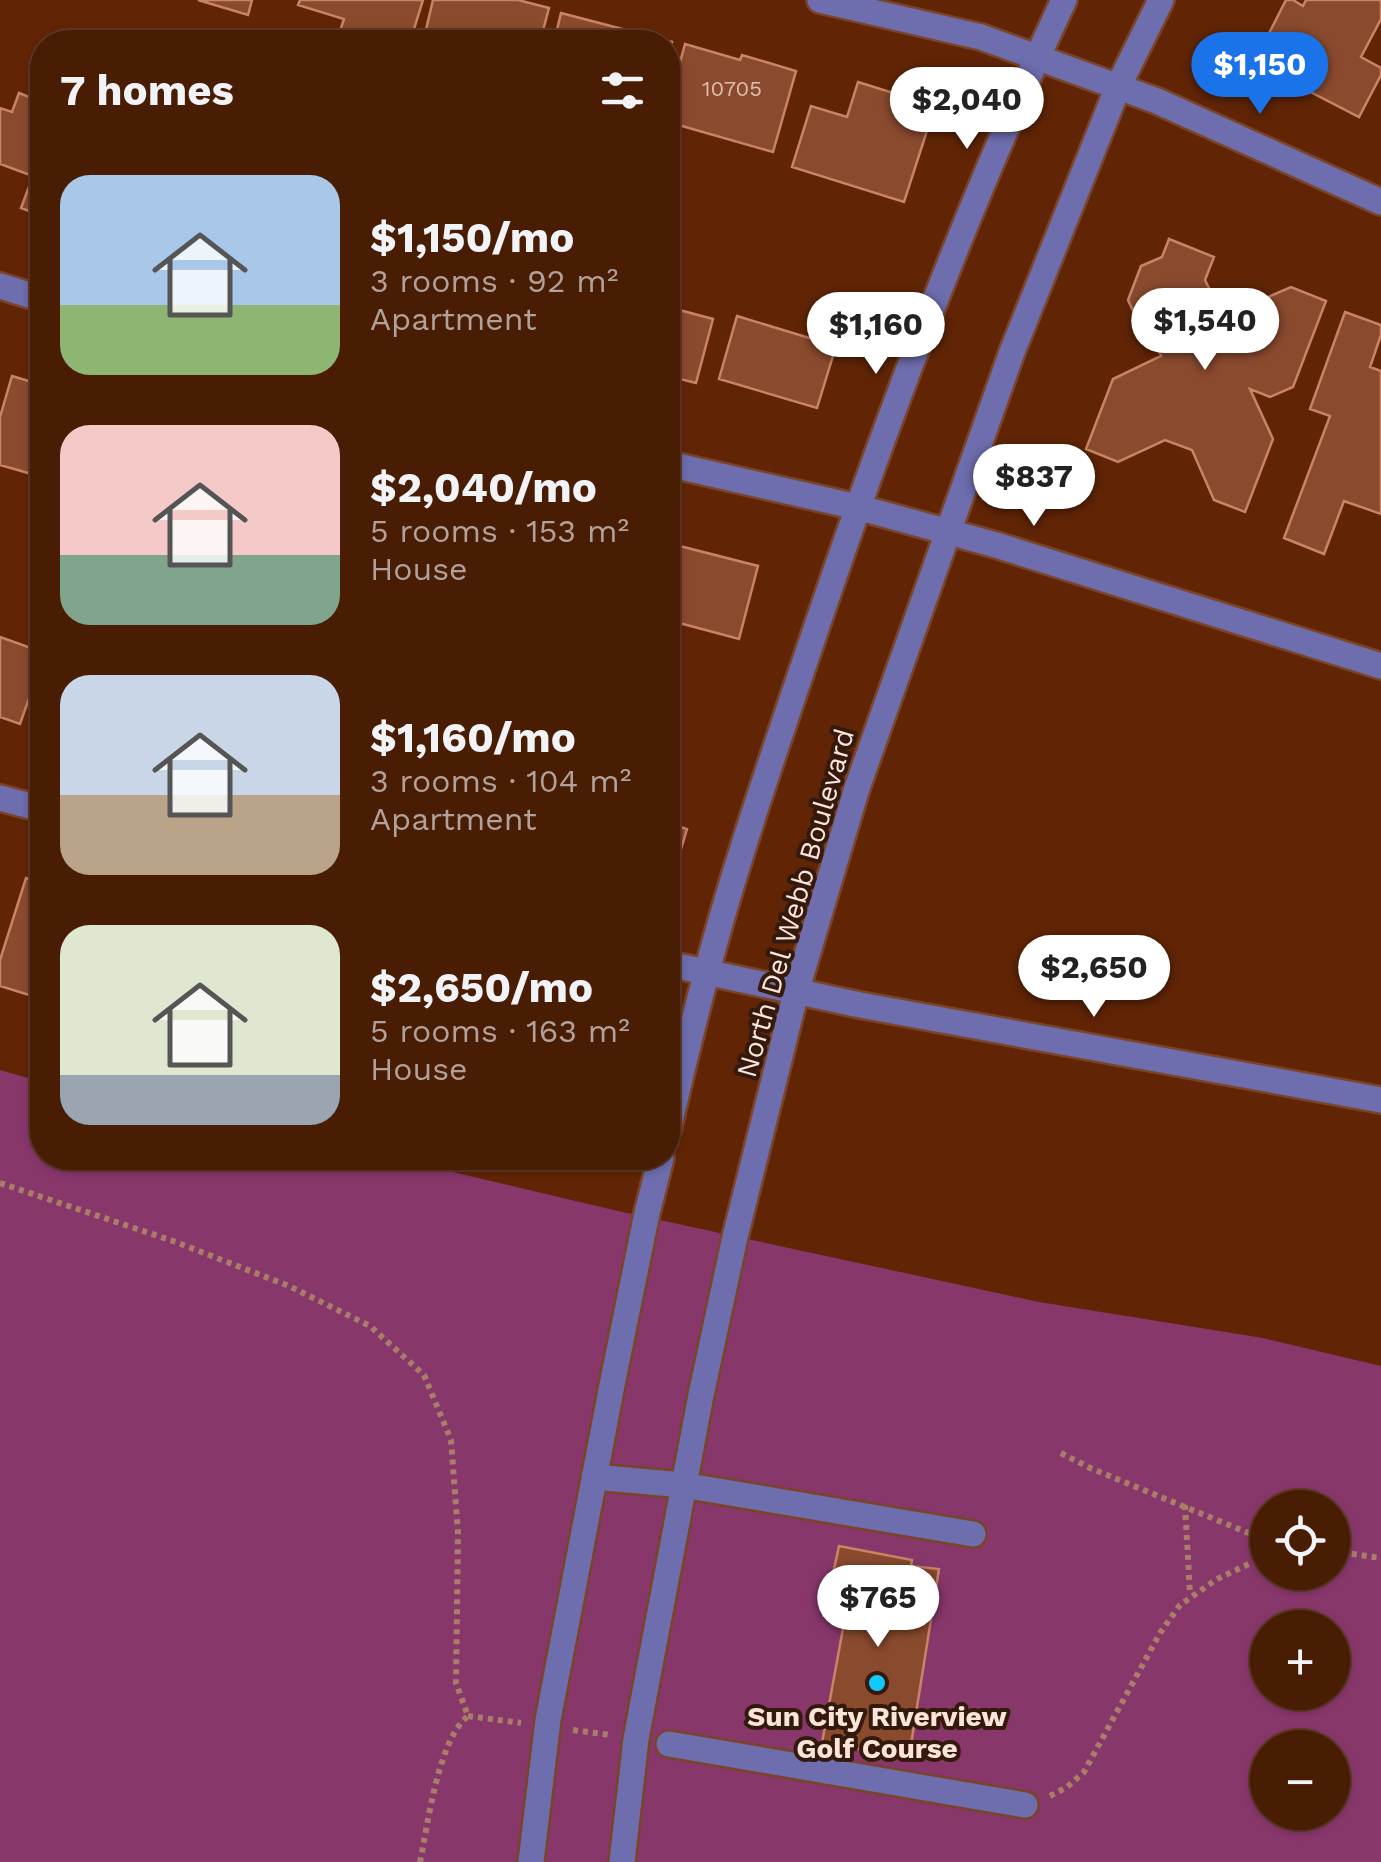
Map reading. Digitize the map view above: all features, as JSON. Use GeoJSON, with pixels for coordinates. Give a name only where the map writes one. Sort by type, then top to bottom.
{"type":"FeatureCollection","features":[{"type":"Feature","properties":{"kind":"street"},"geometry":{"type":"LineString","coordinates":[[820,0],[982,37],[1157,101],[1381,202]]}},
{"type":"Feature","properties":{"kind":"street"},"geometry":{"type":"LineString","coordinates":[[680,1080],[706,972],[770,764],[857,507],[925,322],[1064,0]]}},
{"type":"Feature","properties":{"kind":"street","name":"North Del Webb Boulevard"},"geometry":{"type":"LineString","coordinates":[[622,1862],[636,1739],[683,1484],[736,1237],[796,992],[857,788],[1012,352],[1118,87],[1162,0]]}},
{"type":"Feature","properties":{"kind":"street"},"geometry":{"type":"LineString","coordinates":[[0,286],[30,295]]}},
{"type":"Feature","properties":{"kind":"street"},"geometry":{"type":"LineString","coordinates":[[680,467],[947,532],[1381,666]]}},
{"type":"Feature","properties":{"kind":"street"},"geometry":{"type":"LineString","coordinates":[[0,798],[30,806]]}},
{"type":"Feature","properties":{"kind":"street"},"geometry":{"type":"LineString","coordinates":[[680,967],[860,1006],[1381,1100]]}},
{"type":"Feature","properties":{"kind":"street"},"geometry":{"type":"LineString","coordinates":[[531,1862],[548,1720],[658,1170]]}},
{"type":"Feature","properties":{"kind":"street"},"geometry":{"type":"LineString","coordinates":[[594,1478],[683,1484],[973,1534]]}},
{"type":"Feature","properties":{"kind":"street"},"geometry":{"type":"LineString","coordinates":[[669,1744],[1026,1805]]}},
{"type":"Feature","properties":{"kind":"path"},"geometry":{"type":"LineString","coordinates":[[0,1183],[173,1241],[289,1286],[370,1326],[424,1376],[451,1440],[458,1533],[456,1683],[468,1716],[456,1728],[444,1751],[420,1862]]}},
{"type":"Feature","properties":{"kind":"path"},"geometry":{"type":"LineString","coordinates":[[1061,1453],[1250,1533]]}},
{"type":"Feature","properties":{"kind":"path"},"geometry":{"type":"LineString","coordinates":[[1185,1506],[1190,1596]]}},
{"type":"Feature","properties":{"kind":"path"},"geometry":{"type":"LineString","coordinates":[[1350,1554],[1381,1558]]}},
{"type":"Feature","properties":{"kind":"path"},"geometry":{"type":"LineString","coordinates":[[1026,1805],[1067,1787],[1084,1772],[1169,1617],[1216,1578],[1250,1564]]}},
{"type":"Feature","properties":{"kind":"shaded area"},"geometry":{"type":"Polygon","coordinates":[[[0,1070],[30,1079],[30,1170],[444,1170],[1039,1302],[1263,1338],[1381,1366],[1381,1862],[0,1862],[0,1070]]]}},
{"type":"Feature","properties":{"kind":"building"},"geometry":{"type":"Polygon","coordinates":[[[198,0],[252,0],[248,15],[198,0]]]}},
{"type":"Feature","properties":{"kind":"building"},"geometry":{"type":"Polygon","coordinates":[[[300,0],[423,0],[414,30],[348,30],[341,28],[344,19],[298,5],[300,0]]]}},
{"type":"Feature","properties":{"kind":"building"},"geometry":{"type":"Polygon","coordinates":[[[433,0],[518,0],[549,8],[543,30],[426,30],[433,0]]]}},
{"type":"Feature","properties":{"kind":"building"},"geometry":{"type":"Polygon","coordinates":[[[1286,0],[1303,6],[1306,0],[1381,0],[1381,19],[1361,57],[1381,68],[1381,75],[1359,117],[1266,69],[1274,53],[1262,47],[1286,0]]]}},
{"type":"Feature","properties":{"kind":"building"},"geometry":{"type":"Polygon","coordinates":[[[561,13],[626,30],[557,30],[561,13]]]}},
{"type":"Feature","properties":{"kind":"building"},"geometry":{"type":"Polygon","coordinates":[[[685,44],[796,71],[773,152],[680,125],[680,62],[685,44]]]}},
{"type":"Feature","properties":{"kind":"building"},"geometry":{"type":"Polygon","coordinates":[[[858,82],[935,106],[904,202],[792,167],[811,106],[847,117],[858,82]]]}},
{"type":"Feature","properties":{"kind":"building"},"geometry":{"type":"Polygon","coordinates":[[[19,93],[30,97],[30,175],[0,164],[0,108],[12,112],[19,93]]]}},
{"type":"Feature","properties":{"kind":"building"},"geometry":{"type":"Polygon","coordinates":[[[30,184],[30,211],[21,208],[30,184]]]}},
{"type":"Feature","properties":{"kind":"building"},"geometry":{"type":"Polygon","coordinates":[[[1169,239],[1214,257],[1205,280],[1214,298],[1259,315],[1266,298],[1291,287],[1326,301],[1293,387],[1270,397],[1250,389],[1273,439],[1245,512],[1214,500],[1192,450],[1165,440],[1118,462],[1086,449],[1113,379],[1161,356],[1154,340],[1145,337],[1128,300],[1141,266],[1162,257],[1169,239]]]}},
{"type":"Feature","properties":{"kind":"building"},"geometry":{"type":"Polygon","coordinates":[[[680,310],[713,319],[696,383],[680,379],[680,310]]]}},
{"type":"Feature","properties":{"kind":"building"},"geometry":{"type":"Polygon","coordinates":[[[1345,312],[1381,325],[1370,367],[1381,371],[1381,514],[1344,501],[1324,554],[1284,538],[1330,416],[1310,409],[1345,312]]]}},
{"type":"Feature","properties":{"kind":"building"},"geometry":{"type":"Polygon","coordinates":[[[737,316],[836,346],[817,408],[719,379],[737,316]]]}},
{"type":"Feature","properties":{"kind":"building"},"geometry":{"type":"Polygon","coordinates":[[[12,376],[30,381],[30,474],[0,465],[0,417],[12,376]]]}},
{"type":"Feature","properties":{"kind":"building"},"geometry":{"type":"Polygon","coordinates":[[[680,546],[758,566],[739,639],[680,623],[680,546]]]}},
{"type":"Feature","properties":{"kind":"building"},"geometry":{"type":"Polygon","coordinates":[[[0,637],[30,648],[30,696],[20,724],[0,717],[0,637]]]}},
{"type":"Feature","properties":{"kind":"building"},"geometry":{"type":"Polygon","coordinates":[[[680,827],[687,829],[680,852],[680,827]]]}},
{"type":"Feature","properties":{"kind":"building"},"geometry":{"type":"Polygon","coordinates":[[[26,878],[30,879],[30,995],[0,986],[0,960],[26,878]]]}},
{"type":"Feature","properties":{"kind":"building","name":"Sun City Riverview Golf Course"},"geometry":{"type":"Polygon","coordinates":[[[839,1546],[912,1560],[911,1566],[939,1569],[909,1757],[822,1743],[844,1623],[824,1616],[839,1546]]]}},
{"type":"Feature","properties":{"kind":"place","name":"Sun City Riverview Golf Course"},"geometry":{"type":"Point","coordinates":[877,1683]}}]}
